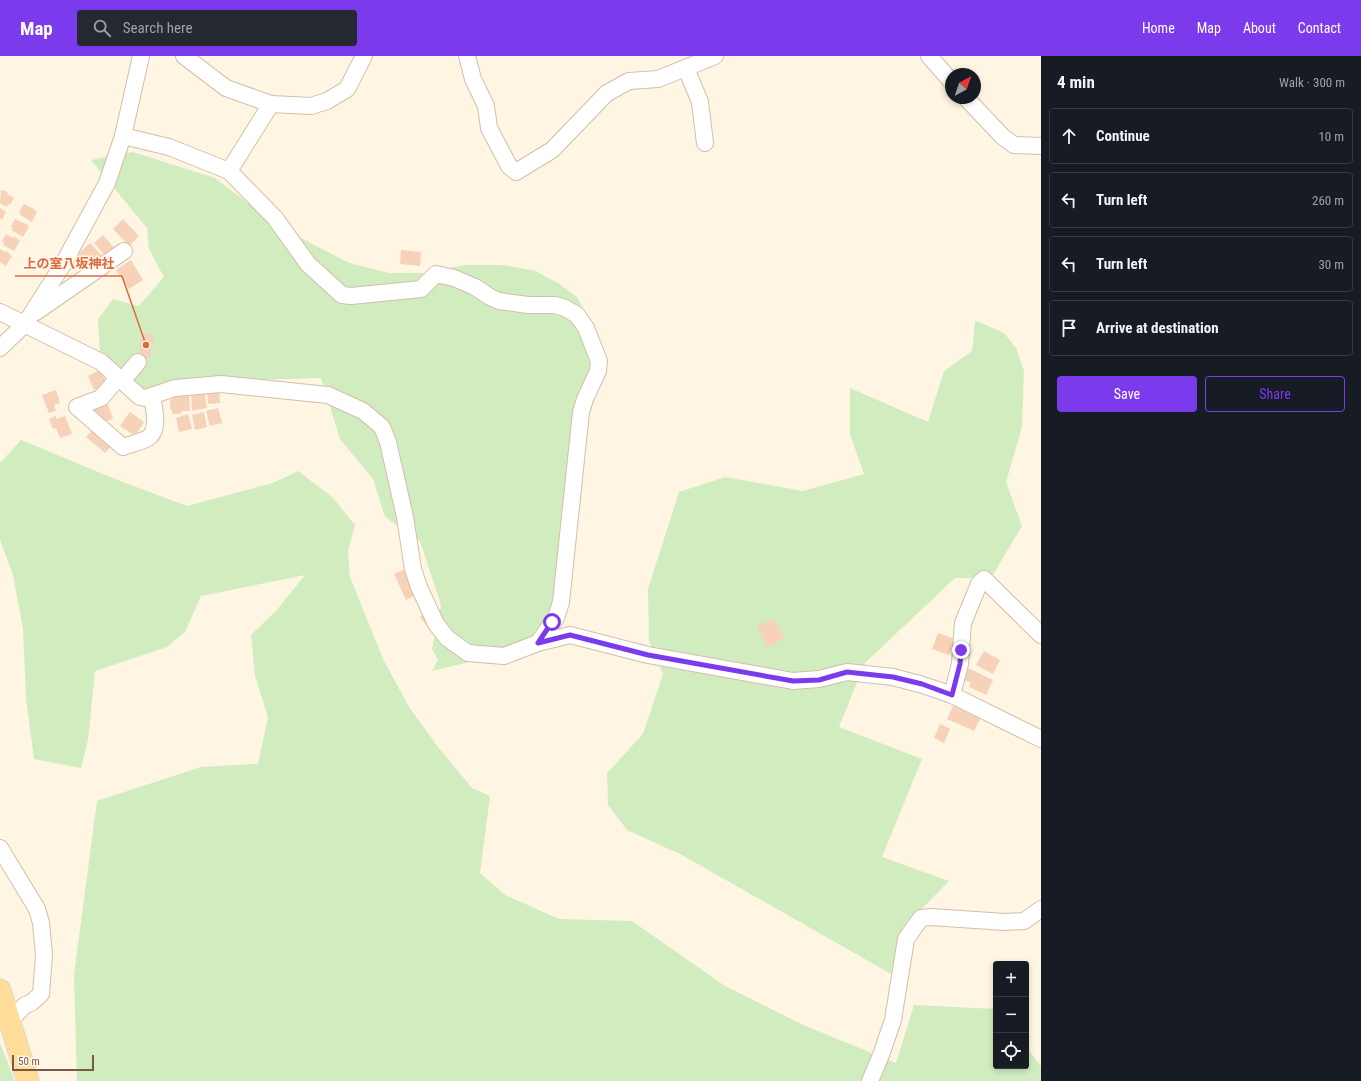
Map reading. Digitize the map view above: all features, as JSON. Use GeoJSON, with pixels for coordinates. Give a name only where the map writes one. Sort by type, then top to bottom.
{"type":"FeatureCollection","features":[{"type":"Feature","properties":{"kind":"main road"},"geometry":{"type":"LineString","coordinates":[[0,990],[28,1081]]}},
{"type":"Feature","properties":{"kind":"street"},"geometry":{"type":"LineString","coordinates":[[28,320],[62,266],[107,183],[123,136],[141,56]]}},
{"type":"Feature","properties":{"kind":"street"},"geometry":{"type":"LineString","coordinates":[[184,56],[226,88],[271,104],[310,106],[327,101],[347,89],[364,56]]}},
{"type":"Feature","properties":{"kind":"street"},"geometry":{"type":"LineString","coordinates":[[467,56],[473,79],[486,106],[489,128],[509,166],[516,172],[552,150],[607,93],[629,81],[658,79],[686,68],[707,57]]}},
{"type":"Feature","properties":{"kind":"street"},"geometry":{"type":"LineString","coordinates":[[929,56],[945,74]]}},
{"type":"Feature","properties":{"kind":"street"},"geometry":{"type":"LineString","coordinates":[[686,68],[700,102],[705,143]]}},
{"type":"Feature","properties":{"kind":"street"},"geometry":{"type":"LineString","coordinates":[[230,171],[271,104]]}},
{"type":"Feature","properties":{"kind":"street"},"geometry":{"type":"LineString","coordinates":[[972,104],[1003,137],[1014,145],[1041,146]]}},
{"type":"Feature","properties":{"kind":"street"},"geometry":{"type":"LineString","coordinates":[[123,136],[169,147],[230,171],[275,218],[308,264],[342,295],[352,296],[421,288],[436,274],[454,278],[475,287],[490,298],[499,301],[528,305],[555,305],[577,314],[586,328],[599,361],[598,371],[585,399],[581,412],[561,602],[556,618],[538,643]]}},
{"type":"Feature","properties":{"kind":"street"},"geometry":{"type":"LineString","coordinates":[[0,348],[28,320],[124,251]]}},
{"type":"Feature","properties":{"kind":"street"},"geometry":{"type":"LineString","coordinates":[[0,312],[28,320],[101,362],[140,397],[145,398],[176,388],[221,384],[328,395],[363,411],[382,427],[388,442],[405,517],[413,569],[418,587],[436,624],[447,638],[468,653],[504,656],[538,643],[570,635],[648,655],[793,681],[819,680],[847,672],[893,677],[922,684],[952,695],[1041,739]]}},
{"type":"Feature","properties":{"kind":"street"},"geometry":{"type":"LineString","coordinates":[[138,362],[101,398],[77,408],[124,447],[148,438],[152,433],[155,427],[152,396]]}},
{"type":"Feature","properties":{"kind":"street"},"geometry":{"type":"LineString","coordinates":[[952,695],[960,664],[963,623],[979,584],[984,579],[1041,635]]}},
{"type":"Feature","properties":{"kind":"street"},"geometry":{"type":"LineString","coordinates":[[0,848],[36,909],[41,923],[44,955],[41,994],[32,1002],[24,1006],[9,1022]]}},
{"type":"Feature","properties":{"kind":"street"},"geometry":{"type":"LineString","coordinates":[[870,1081],[882,1055],[893,1020],[906,939],[921,918],[931,917],[1005,922],[1024,920],[1039,914]]}},
{"type":"Feature","properties":{"kind":"green space"},"geometry":{"type":"Polygon","coordinates":[[[133,152],[215,178],[278,226],[349,263],[389,273],[425,273],[465,265],[503,265],[535,271],[558,283],[577,297],[592,325],[595,354],[556,604],[550,621],[519,650],[432,671],[438,660],[432,649],[441,605],[420,541],[385,517],[373,479],[340,439],[321,378],[250,380],[144,392],[100,355],[98,319],[113,299],[139,306],[164,277],[149,249],[147,228],[91,160],[133,152]]]}},
{"type":"Feature","properties":{"kind":"green space"},"geometry":{"type":"Polygon","coordinates":[[[975,321],[1004,333],[1016,348],[1024,371],[1022,427],[1006,482],[1022,526],[991,578],[955,578],[865,663],[839,727],[922,759],[882,857],[949,881],[904,927],[891,974],[682,855],[627,830],[608,805],[607,773],[643,734],[663,674],[649,641],[648,589],[679,492],[725,477],[803,491],[864,474],[850,434],[850,388],[928,422],[944,371],[972,351],[975,321]]]}},
{"type":"Feature","properties":{"kind":"green space"},"geometry":{"type":"Polygon","coordinates":[[[21,440],[115,479],[187,506],[273,483],[298,471],[332,497],[355,525],[348,551],[350,577],[384,661],[409,707],[438,747],[472,788],[490,796],[480,873],[505,895],[559,919],[632,921],[725,986],[801,1024],[896,1063],[914,1005],[993,1009],[993,1069],[1029,1069],[1029,1051],[1041,1066],[1041,1081],[77,1081],[74,975],[97,801],[201,767],[258,764],[268,717],[255,676],[251,635],[276,611],[305,575],[201,596],[185,632],[167,647],[95,671],[88,740],[81,768],[34,759],[26,698],[23,629],[13,575],[0,540],[0,463],[21,440]]]}},
{"type":"Feature","properties":{"kind":"green space"},"geometry":{"type":"Polygon","coordinates":[[[0,1043],[15,1081],[0,1081],[0,1043]]]}},
{"type":"Feature","properties":{"kind":"building"},"geometry":{"type":"Polygon","coordinates":[[[1,190],[8,192],[7,194],[14,198],[7,207],[0,203],[1,190]]]}},
{"type":"Feature","properties":{"kind":"building"},"geometry":{"type":"Polygon","coordinates":[[[24,204],[37,212],[32,222],[20,215],[21,213],[19,212],[24,204]]]}},
{"type":"Feature","properties":{"kind":"building"},"geometry":{"type":"Polygon","coordinates":[[[0,208],[6,212],[2,220],[0,218],[0,208]]]}},
{"type":"Feature","properties":{"kind":"building"},"geometry":{"type":"Polygon","coordinates":[[[15,219],[28,225],[27,226],[29,227],[23,237],[11,230],[15,219]]]}},
{"type":"Feature","properties":{"kind":"building"},"geometry":{"type":"Polygon","coordinates":[[[123,219],[139,236],[129,246],[113,229],[123,219]]]}},
{"type":"Feature","properties":{"kind":"building"},"geometry":{"type":"Polygon","coordinates":[[[6,234],[13,238],[14,236],[20,241],[14,251],[3,245],[4,242],[2,241],[6,234]]]}},
{"type":"Feature","properties":{"kind":"building"},"geometry":{"type":"Polygon","coordinates":[[[103,235],[117,251],[108,259],[94,243],[103,235]]]}},
{"type":"Feature","properties":{"kind":"building"},"geometry":{"type":"Polygon","coordinates":[[[90,243],[105,259],[91,271],[77,255],[90,243]]]}},
{"type":"Feature","properties":{"kind":"building"},"geometry":{"type":"Polygon","coordinates":[[[0,249],[5,252],[6,251],[12,256],[6,266],[0,262],[0,249]]]}},
{"type":"Feature","properties":{"kind":"building"},"geometry":{"type":"Polygon","coordinates":[[[401,250],[421,252],[420,266],[400,264],[401,250]]]}},
{"type":"Feature","properties":{"kind":"building"},"geometry":{"type":"Polygon","coordinates":[[[131,260],[143,280],[129,289],[116,270],[131,260]]]}},
{"type":"Feature","properties":{"kind":"building"},"geometry":{"type":"Polygon","coordinates":[[[142,333],[154,335],[150,358],[138,356],[142,333]]]}},
{"type":"Feature","properties":{"kind":"building"},"geometry":{"type":"Polygon","coordinates":[[[100,370],[107,385],[94,390],[88,376],[100,370]]]}},
{"type":"Feature","properties":{"kind":"building"},"geometry":{"type":"Polygon","coordinates":[[[219,388],[220,403],[208,404],[207,389],[219,388]]]}},
{"type":"Feature","properties":{"kind":"building"},"geometry":{"type":"Polygon","coordinates":[[[191,389],[204,389],[207,408],[192,411],[191,389]]]}},
{"type":"Feature","properties":{"kind":"building"},"geometry":{"type":"Polygon","coordinates":[[[56,390],[60,403],[54,405],[56,411],[49,413],[42,395],[56,390]]]}},
{"type":"Feature","properties":{"kind":"building"},"geometry":{"type":"Polygon","coordinates":[[[189,393],[190,411],[182,411],[180,414],[173,414],[170,408],[170,401],[176,394],[189,393]]]}},
{"type":"Feature","properties":{"kind":"building"},"geometry":{"type":"Polygon","coordinates":[[[107,402],[113,419],[99,424],[89,408],[107,402]]]}},
{"type":"Feature","properties":{"kind":"building"},"geometry":{"type":"Polygon","coordinates":[[[218,408],[222,423],[210,426],[206,411],[218,408]]]}},
{"type":"Feature","properties":{"kind":"building"},"geometry":{"type":"Polygon","coordinates":[[[130,412],[144,422],[135,436],[120,426],[130,412]]]}},
{"type":"Feature","properties":{"kind":"building"},"geometry":{"type":"Polygon","coordinates":[[[204,412],[207,427],[195,430],[192,415],[204,412]]]}},
{"type":"Feature","properties":{"kind":"building"},"geometry":{"type":"Polygon","coordinates":[[[188,414],[192,429],[179,432],[176,418],[188,414]]]}},
{"type":"Feature","properties":{"kind":"building"},"geometry":{"type":"Polygon","coordinates":[[[56,416],[56,419],[65,416],[72,434],[60,438],[56,428],[53,429],[49,419],[56,416]]]}},
{"type":"Feature","properties":{"kind":"building"},"geometry":{"type":"Polygon","coordinates":[[[95,427],[114,443],[105,453],[86,437],[95,427]]]}},
{"type":"Feature","properties":{"kind":"building"},"geometry":{"type":"Polygon","coordinates":[[[407,568],[416,595],[406,600],[394,574],[407,568]]]}},
{"type":"Feature","properties":{"kind":"building"},"geometry":{"type":"Polygon","coordinates":[[[424,613],[431,621],[426,625],[420,617],[424,613]]]}},
{"type":"Feature","properties":{"kind":"building"},"geometry":{"type":"Polygon","coordinates":[[[774,618],[785,638],[767,647],[757,627],[774,618]]]}},
{"type":"Feature","properties":{"kind":"building"},"geometry":{"type":"Polygon","coordinates":[[[938,633],[958,640],[955,649],[952,648],[949,655],[932,649],[938,633]]]}},
{"type":"Feature","properties":{"kind":"building"},"geometry":{"type":"Polygon","coordinates":[[[984,651],[1000,660],[993,674],[976,665],[984,651]]]}},
{"type":"Feature","properties":{"kind":"building"},"geometry":{"type":"Polygon","coordinates":[[[968,668],[993,680],[986,695],[969,687],[971,683],[962,679],[968,668]]]}},
{"type":"Feature","properties":{"kind":"building"},"geometry":{"type":"Polygon","coordinates":[[[954,704],[981,717],[974,731],[947,719],[954,704]]]}},
{"type":"Feature","properties":{"kind":"building"},"geometry":{"type":"Polygon","coordinates":[[[940,724],[950,729],[944,743],[934,738],[940,724]]]}},
{"type":"Feature","properties":{"kind":"place","name":"上の室八坂神社"},"geometry":{"type":"Point","coordinates":[146,345]}},
{"type":"Feature","properties":{"kind":"route"},"geometry":{"type":"LineString","coordinates":[[552,622],[538,643],[570,635],[648,655],[793,681],[819,680],[847,672],[893,677],[922,684],[952,695],[956,684],[961,650]]}}]}
